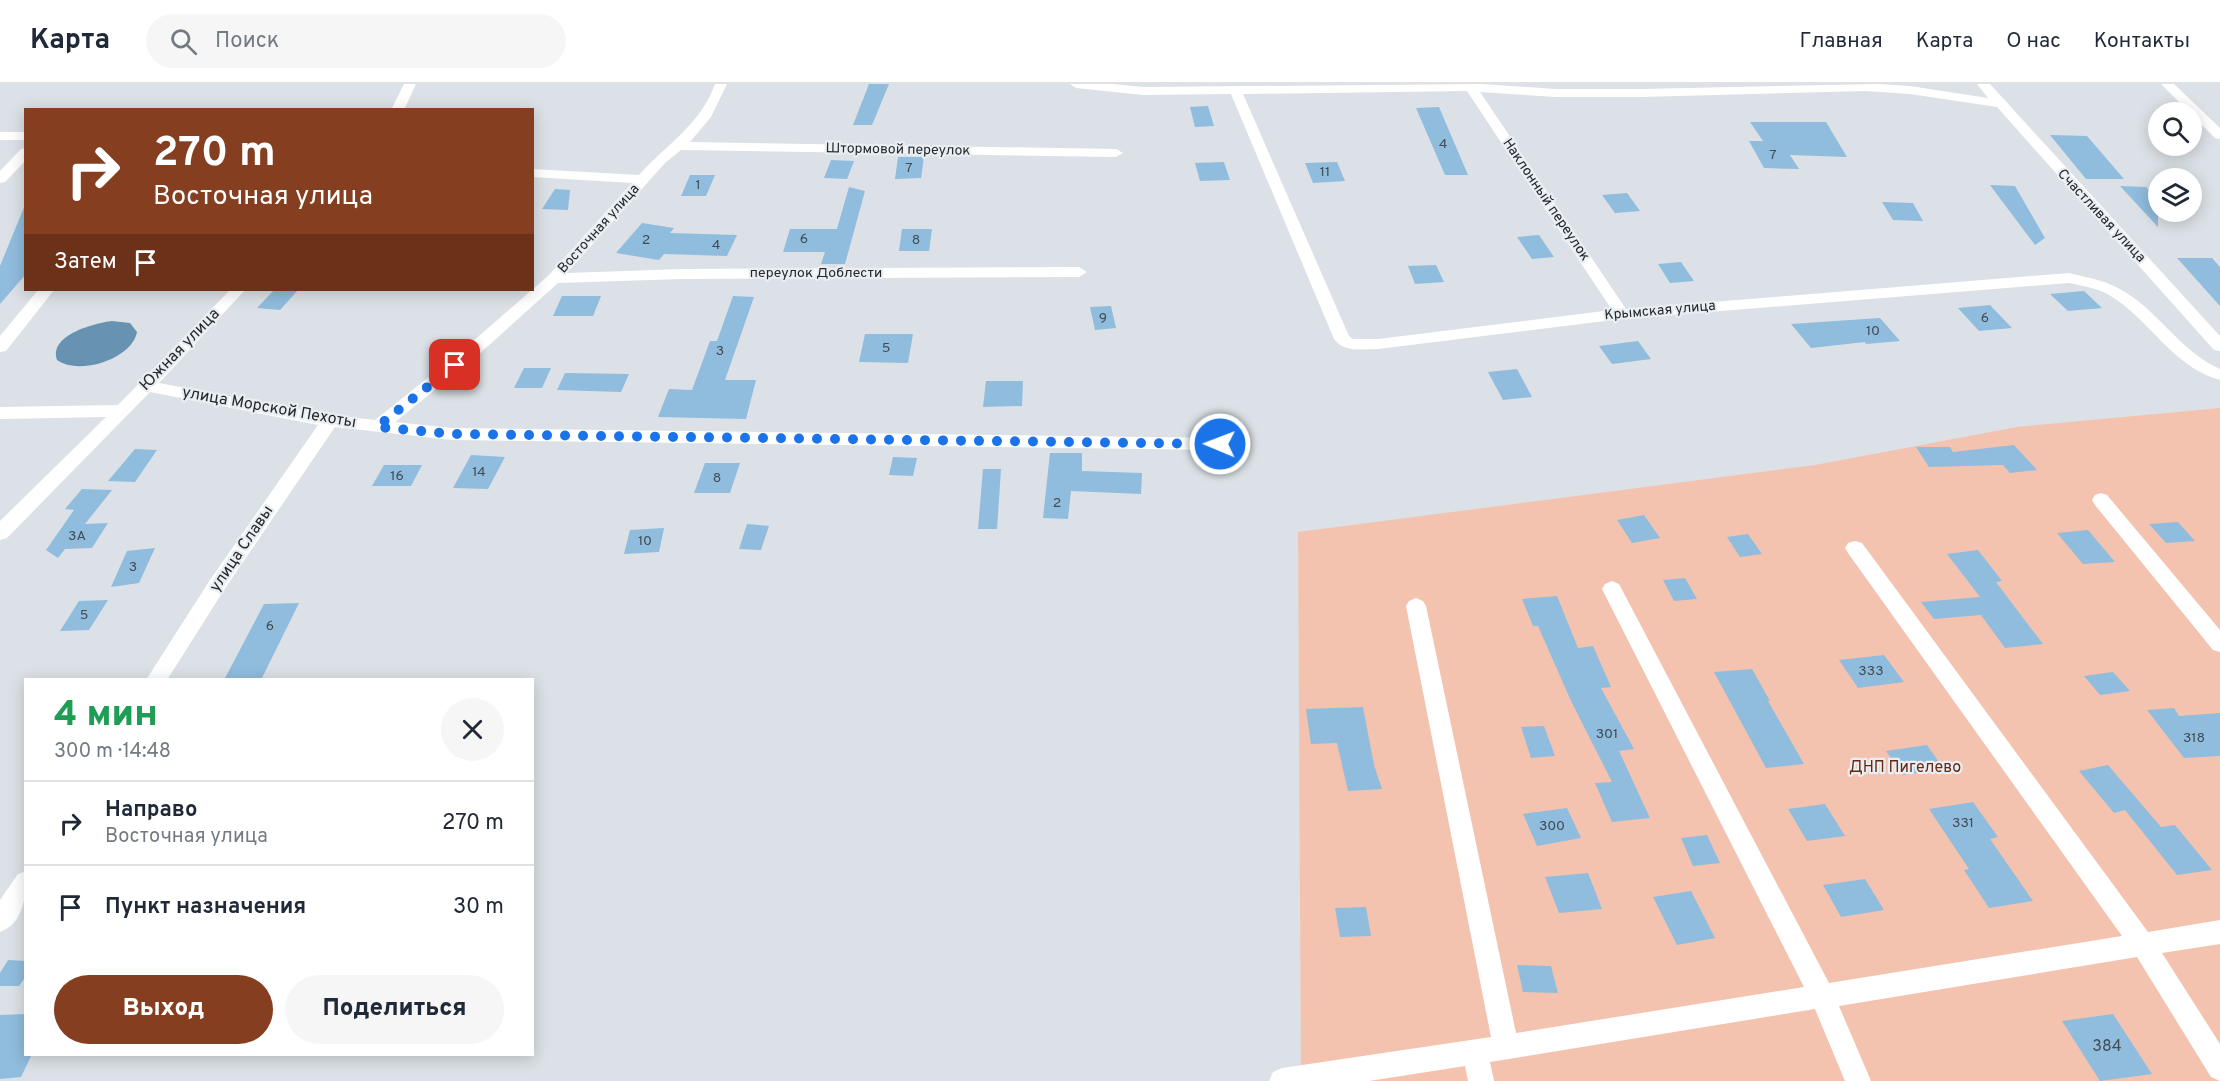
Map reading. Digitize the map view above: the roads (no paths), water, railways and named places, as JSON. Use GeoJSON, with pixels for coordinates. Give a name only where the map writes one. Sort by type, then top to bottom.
{"type":"FeatureCollection","features":[{"type":"Feature","properties":{"kind":"street"},"geometry":{"type":"LineString","coordinates":[[398,108],[410,84]]}},
{"type":"Feature","properties":{"kind":"street","name":"Восточная улица"},"geometry":{"type":"LineString","coordinates":[[377,427],[471,352],[554,279],[660,160],[679,146],[704,118],[721,84]]}},
{"type":"Feature","properties":{"kind":"street"},"geometry":{"type":"LineString","coordinates":[[1076,84],[1143,91],[1469,85],[1556,93],[1866,87],[1910,90],[1997,103]]}},
{"type":"Feature","properties":{"kind":"street","name":"Счастливая улица"},"geometry":{"type":"LineString","coordinates":[[1983,84],[1997,103],[2220,346]]}},
{"type":"Feature","properties":{"kind":"street"},"geometry":{"type":"LineString","coordinates":[[2167,84],[2220,135]]}},
{"type":"Feature","properties":{"kind":"street","name":"Наклонный переулок"},"geometry":{"type":"LineString","coordinates":[[1469,85],[1622,314]]}},
{"type":"Feature","properties":{"kind":"street","name":"Крымская улица"},"geometry":{"type":"LineString","coordinates":[[1235,89],[1341,339],[1350,344],[1378,344],[1622,314],[2069,278],[2099,285],[2118,293],[2181,352],[2196,364],[2220,375]]}},
{"type":"Feature","properties":{"kind":"street"},"geometry":{"type":"LineString","coordinates":[[0,136],[24,136]]}},
{"type":"Feature","properties":{"kind":"street","name":"Штормовой переулок"},"geometry":{"type":"LineString","coordinates":[[679,146],[1116,153]]}},
{"type":"Feature","properties":{"kind":"street"},"geometry":{"type":"LineString","coordinates":[[0,179],[24,154]]}},
{"type":"Feature","properties":{"kind":"street"},"geometry":{"type":"LineString","coordinates":[[534,173],[644,179]]}},
{"type":"Feature","properties":{"kind":"street","name":"переулок Доблести"},"geometry":{"type":"LineString","coordinates":[[554,279],[682,274],[1079,272]]}},
{"type":"Feature","properties":{"kind":"street"},"geometry":{"type":"LineString","coordinates":[[0,347],[45,291]]}},
{"type":"Feature","properties":{"kind":"street","name":"Южная улица"},"geometry":{"type":"LineString","coordinates":[[0,533],[237,291]]}},
{"type":"Feature","properties":{"kind":"street","name":"улица Морской Пехоты"},"geometry":{"type":"LineString","coordinates":[[146,386],[330,421],[452,434],[1220,444]]}},
{"type":"Feature","properties":{"kind":"street"},"geometry":{"type":"LineString","coordinates":[[0,413],[122,411]]}},
{"type":"Feature","properties":{"kind":"street","name":"улица Славы"},"geometry":{"type":"LineString","coordinates":[[157,678],[217,585],[330,421]]}},
{"type":"Feature","properties":{"kind":"street"},"geometry":{"type":"LineString","coordinates":[[2101,500],[2220,644]]}},
{"type":"Feature","properties":{"kind":"street"},"geometry":{"type":"LineString","coordinates":[[1855,548],[2142,944],[2220,1068]]}},
{"type":"Feature","properties":{"kind":"street"},"geometry":{"type":"LineString","coordinates":[[1612,589],[1822,995],[1858,1081]]}},
{"type":"Feature","properties":{"kind":"street"},"geometry":{"type":"LineString","coordinates":[[1416,606],[1506,1047]]}},
{"type":"Feature","properties":{"kind":"street"},"geometry":{"type":"LineString","coordinates":[[0,921],[24,885]]}},
{"type":"Feature","properties":{"kind":"street"},"geometry":{"type":"LineString","coordinates":[[1282,1081],[1475,1053],[2220,932]]}},
{"type":"Feature","properties":{"kind":"street"},"geometry":{"type":"LineString","coordinates":[[1475,1053],[1481,1081]]}},
{"type":"Feature","properties":{"kind":"water"},"geometry":{"type":"Polygon","coordinates":[[[112,321],[130,323],[137,332],[133,342],[125,350],[115,357],[91,365],[78,366],[57,360],[56,351],[66,337],[95,324],[112,321]]]}},
{"type":"Feature","properties":{"kind":"park label","name":"ДНП Пигелево"},"geometry":{"type":"Point","coordinates":[1905,768]}}]}
